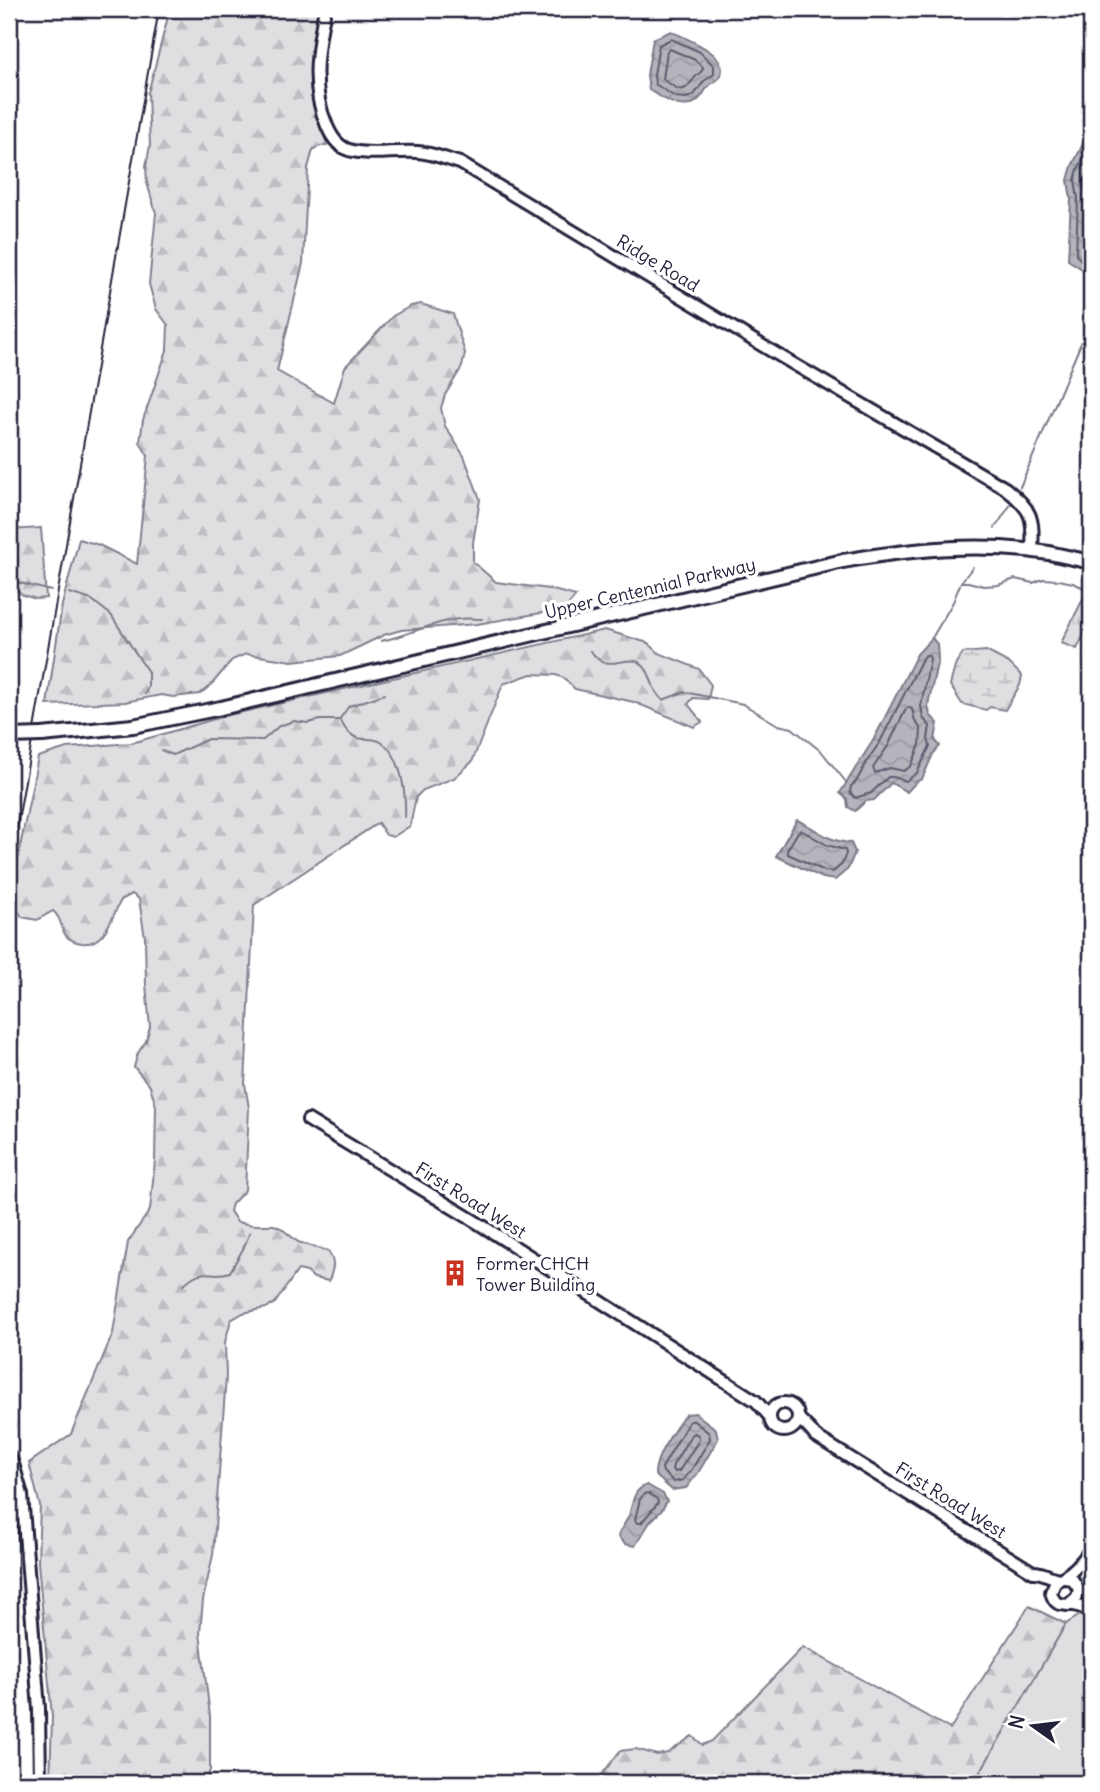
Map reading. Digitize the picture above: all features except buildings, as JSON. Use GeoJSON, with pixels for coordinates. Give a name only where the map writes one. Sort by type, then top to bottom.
{"type":"FeatureCollection","features":[{"type":"Feature","properties":{"kind":"main road","name":"Upper Centennial Parkway"},"geometry":{"type":"LineString","coordinates":[[9,736],[132,726],[221,708],[881,554],[960,547],[1032,551],[1091,562]]}},
{"type":"Feature","properties":{"kind":"street","name":"Ridge Road"},"geometry":{"type":"LineString","coordinates":[[325,9],[317,55],[318,101],[331,135],[342,148],[366,153],[418,152],[460,163],[1004,488],[1020,500],[1032,519],[1032,551]]}},
{"type":"Feature","properties":{"kind":"street","name":"First Road West"},"geometry":{"type":"LineString","coordinates":[[308,1120],[481,1225],[757,1401],[777,1429],[791,1429],[815,1436]]}},
{"type":"Feature","properties":{"kind":"street","name":"First Road West"},"geometry":{"type":"LineString","coordinates":[[757,1401],[791,1405],[815,1436],[1033,1572],[1062,1578]]}},
{"type":"Feature","properties":{"kind":"street"},"geometry":{"type":"LineString","coordinates":[[770,1418],[777,1405]]}},
{"type":"Feature","properties":{"kind":"street"},"geometry":{"type":"LineString","coordinates":[[791,1429],[798,1417]]}},
{"type":"Feature","properties":{"kind":"street"},"geometry":{"type":"LineString","coordinates":[[9,1455],[22,1495],[38,1709],[40,1783]]}},
{"type":"Feature","properties":{"kind":"street"},"geometry":{"type":"LineString","coordinates":[[1091,1549],[1082,1562],[1054,1584],[1051,1592],[1056,1602],[1091,1611]]}},
{"type":"Feature","properties":{"kind":"street"},"geometry":{"type":"LineString","coordinates":[[1068,1605],[1075,1601],[1082,1562]]}},
{"type":"Feature","properties":{"kind":"street","name":"First Road West"},"geometry":{"type":"LineString","coordinates":[[1033,1572],[1051,1592]]}},
{"type":"Feature","properties":{"kind":"street"},"geometry":{"type":"LineString","coordinates":[[1062,1578],[1072,1579],[1083,1597],[1091,1604]]}},
{"type":"Feature","properties":{"kind":"green space"},"geometry":{"type":"Polygon","coordinates":[[[170,9],[321,9],[313,48],[311,95],[327,145],[313,150],[308,168],[303,263],[277,371],[334,403],[345,367],[393,316],[411,306],[421,304],[453,314],[465,353],[462,367],[445,395],[441,408],[445,426],[464,456],[480,499],[473,562],[496,582],[549,589],[576,596],[565,609],[477,624],[401,630],[340,656],[292,661],[246,654],[232,660],[200,694],[173,697],[161,695],[125,702],[47,705],[62,605],[79,539],[99,545],[137,564],[148,456],[140,442],[143,420],[167,350],[168,325],[156,309],[149,284],[156,213],[147,183],[146,166],[150,146],[148,93],[170,9]]]}},
{"type":"Feature","properties":{"kind":"green space"},"geometry":{"type":"Polygon","coordinates":[[[41,528],[46,598],[36,599],[23,595],[9,585],[9,530],[41,528]]]}},
{"type":"Feature","properties":{"kind":"green space"},"geometry":{"type":"Polygon","coordinates":[[[1090,585],[1091,620],[1077,649],[1061,643],[1090,585]]]}},
{"type":"Feature","properties":{"kind":"green space"},"geometry":{"type":"Polygon","coordinates":[[[605,630],[648,643],[659,653],[699,669],[711,685],[708,699],[693,698],[688,704],[702,722],[694,727],[634,702],[575,689],[564,678],[556,675],[531,674],[503,684],[472,762],[454,778],[423,790],[416,797],[410,826],[393,837],[386,835],[378,823],[254,905],[245,1084],[249,1108],[245,1190],[232,1204],[230,1211],[237,1222],[274,1225],[298,1242],[328,1251],[333,1269],[329,1281],[314,1278],[307,1272],[298,1270],[275,1303],[243,1313],[231,1320],[225,1342],[226,1377],[213,1555],[203,1600],[200,1633],[210,1716],[210,1770],[206,1783],[50,1783],[52,1717],[38,1562],[40,1506],[29,1463],[71,1434],[113,1333],[128,1242],[150,1210],[155,1161],[156,1106],[150,1086],[134,1067],[150,1027],[145,938],[139,899],[132,894],[121,900],[102,935],[90,943],[82,943],[66,936],[53,911],[37,920],[22,917],[10,898],[38,757],[67,748],[132,743],[225,716],[605,630]]]}},
{"type":"Feature","properties":{"kind":"green space"},"geometry":{"type":"Polygon","coordinates":[[[986,651],[1009,663],[1022,676],[1020,685],[1005,710],[990,707],[986,710],[962,704],[950,685],[956,663],[963,653],[986,651]]]}},
{"type":"Feature","properties":{"kind":"green space"},"geometry":{"type":"Polygon","coordinates":[[[1029,1606],[1066,1624],[974,1783],[600,1783],[600,1777],[620,1751],[636,1749],[657,1755],[668,1753],[692,1736],[703,1745],[712,1741],[803,1647],[950,1729],[1029,1606]]]}},
{"type":"Feature","properties":{"kind":"green space"},"geometry":{"type":"Polygon","coordinates":[[[1080,1615],[1091,1622],[1091,1783],[974,1783],[1066,1624],[1080,1615]]]}},
{"type":"Feature","properties":{"kind":"water"},"geometry":{"type":"Polygon","coordinates":[[[671,31],[704,48],[719,60],[722,67],[719,79],[693,104],[674,104],[649,90],[647,75],[653,39],[671,31]]]}},
{"type":"Feature","properties":{"kind":"water"},"geometry":{"type":"Polygon","coordinates":[[[1091,128],[1091,246],[1087,268],[1084,270],[1068,260],[1071,199],[1068,180],[1091,128]]]}},
{"type":"Feature","properties":{"kind":"water"},"geometry":{"type":"Polygon","coordinates":[[[932,638],[937,644],[938,659],[928,705],[930,715],[938,723],[935,740],[940,746],[933,754],[922,779],[907,792],[891,783],[874,800],[866,801],[855,811],[848,807],[847,799],[840,793],[874,739],[917,654],[932,638]]]}},
{"type":"Feature","properties":{"kind":"water"},"geometry":{"type":"Polygon","coordinates":[[[797,820],[829,838],[851,843],[855,852],[848,869],[835,880],[823,878],[776,856],[797,820]]]}},
{"type":"Feature","properties":{"kind":"water"},"geometry":{"type":"Polygon","coordinates":[[[695,1413],[716,1429],[718,1439],[686,1488],[672,1490],[655,1475],[658,1460],[682,1418],[695,1413]]]}},
{"type":"Feature","properties":{"kind":"water"},"geometry":{"type":"Polygon","coordinates":[[[647,1485],[663,1494],[667,1501],[635,1546],[625,1544],[618,1537],[619,1534],[636,1493],[647,1485]]]}},
{"type":"Feature","properties":{"kind":"waterway"},"geometry":{"type":"LineString","coordinates":[[1020,487],[1084,336],[1091,313]]}},
{"type":"Feature","properties":{"kind":"waterway"},"geometry":{"type":"LineString","coordinates":[[995,528],[1011,504]]}},
{"type":"Feature","properties":{"kind":"waterway"},"geometry":{"type":"LineString","coordinates":[[932,638],[961,582],[973,567]]}},
{"type":"Feature","properties":{"kind":"waterway"},"geometry":{"type":"LineString","coordinates":[[961,582],[984,586],[998,585],[1015,579],[1033,583],[1043,579],[1059,580],[1091,591]]}},
{"type":"Feature","properties":{"kind":"waterway"},"geometry":{"type":"LineString","coordinates":[[9,580],[51,591]]}},
{"type":"Feature","properties":{"kind":"waterway"},"geometry":{"type":"LineString","coordinates":[[69,593],[92,600],[111,615],[148,672],[145,694]]}},
{"type":"Feature","properties":{"kind":"waterway"},"geometry":{"type":"LineString","coordinates":[[381,641],[449,621],[482,619]]}},
{"type":"Feature","properties":{"kind":"waterway"},"geometry":{"type":"LineString","coordinates":[[590,651],[602,662],[632,660],[640,663],[663,700],[684,692],[743,704],[778,725],[792,728],[822,752],[846,782]]}},
{"type":"Feature","properties":{"kind":"waterway"},"geometry":{"type":"LineString","coordinates":[[161,750],[173,755],[208,739],[263,740],[279,726],[294,721],[308,723],[339,720],[349,706],[385,694]]}},
{"type":"Feature","properties":{"kind":"waterway"},"geometry":{"type":"LineString","coordinates":[[340,721],[353,736],[381,742],[394,756],[405,798],[405,817]]}},
{"type":"Feature","properties":{"kind":"waterway"},"geometry":{"type":"LineString","coordinates":[[183,1285],[197,1275],[230,1272],[250,1232]]}},
{"type":"Feature","properties":{"kind":"railway"},"geometry":{"type":"LineString","coordinates":[[9,873],[159,9]]}},
{"type":"Feature","properties":{"kind":"place","name":"Former CHCH Tower Building"},"geometry":{"type":"Point","coordinates":[455,1273]}}]}
